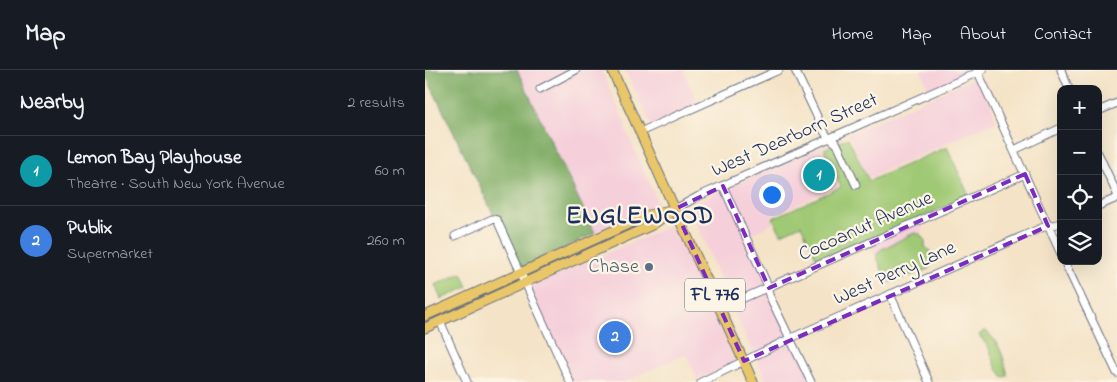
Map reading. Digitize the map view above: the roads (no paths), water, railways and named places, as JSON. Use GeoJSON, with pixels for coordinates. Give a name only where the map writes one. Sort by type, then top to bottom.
{"type":"FeatureCollection","features":[{"type":"Feature","properties":{"kind":"main road","name":"FL 776"},"geometry":{"type":"LineString","coordinates":[[612,70],[753,382]]}},
{"type":"Feature","properties":{"kind":"main road"},"geometry":{"type":"LineString","coordinates":[[425,316],[648,214],[675,209]]}},
{"type":"Feature","properties":{"kind":"main road"},"geometry":{"type":"LineString","coordinates":[[425,328],[652,224],[675,209]]}},
{"type":"Feature","properties":{"kind":"street"},"geometry":{"type":"LineString","coordinates":[[540,89],[576,70]]}},
{"type":"Feature","properties":{"kind":"street"},"geometry":{"type":"LineString","coordinates":[[640,132],[779,70]]}},
{"type":"Feature","properties":{"kind":"street"},"geometry":{"type":"LineString","coordinates":[[795,70],[824,131],[837,144],[856,185]]}},
{"type":"Feature","properties":{"kind":"street"},"geometry":{"type":"LineString","coordinates":[[1061,70],[1067,85]]}},
{"type":"Feature","properties":{"kind":"street"},"geometry":{"type":"LineString","coordinates":[[979,71],[1057,245]]}},
{"type":"Feature","properties":{"kind":"street","name":"West Dearborn Street"},"geometry":{"type":"LineString","coordinates":[[675,209],[979,71]]}},
{"type":"Feature","properties":{"kind":"street"},"geometry":{"type":"LineString","coordinates":[[1102,109],[1117,103]]}},
{"type":"Feature","properties":{"kind":"street"},"geometry":{"type":"LineString","coordinates":[[1014,150],[1057,130]]}},
{"type":"Feature","properties":{"kind":"street"},"geometry":{"type":"LineString","coordinates":[[1102,162],[1117,196],[1102,204]]}},
{"type":"Feature","properties":{"kind":"street","name":"Cocoanut Avenue"},"geometry":{"type":"LineString","coordinates":[[721,308],[1025,174]]}},
{"type":"Feature","properties":{"kind":"street"},"geometry":{"type":"LineString","coordinates":[[723,186],[767,284],[769,295],[811,382]]}},
{"type":"Feature","properties":{"kind":"street"},"geometry":{"type":"LineString","coordinates":[[455,236],[493,219],[497,220],[570,382]]}},
{"type":"Feature","properties":{"kind":"street","name":"West Perry Lane"},"geometry":{"type":"LineString","coordinates":[[701,382],[791,338],[1041,228],[1057,224]]}},
{"type":"Feature","properties":{"kind":"street"},"geometry":{"type":"LineString","coordinates":[[1066,265],[1117,373]]}},
{"type":"Feature","properties":{"kind":"street"},"geometry":{"type":"LineString","coordinates":[[891,294],[929,382]]}},
{"type":"Feature","properties":{"kind":"street"},"geometry":{"type":"LineString","coordinates":[[440,321],[467,382]]}},
{"type":"Feature","properties":{"kind":"place","name":"Lemon Bay Playhouse"},"geometry":{"type":"Point","coordinates":[819,175]}},
{"type":"Feature","properties":{"kind":"place","name":"Chase"},"geometry":{"type":"Point","coordinates":[649,267]}},
{"type":"Feature","properties":{"kind":"place","name":"Publix"},"geometry":{"type":"Point","coordinates":[615,337]}},
{"type":"Feature","properties":{"kind":"district","name":"ENGLEWOOD"},"geometry":{"type":"Point","coordinates":[640,217]}}]}
